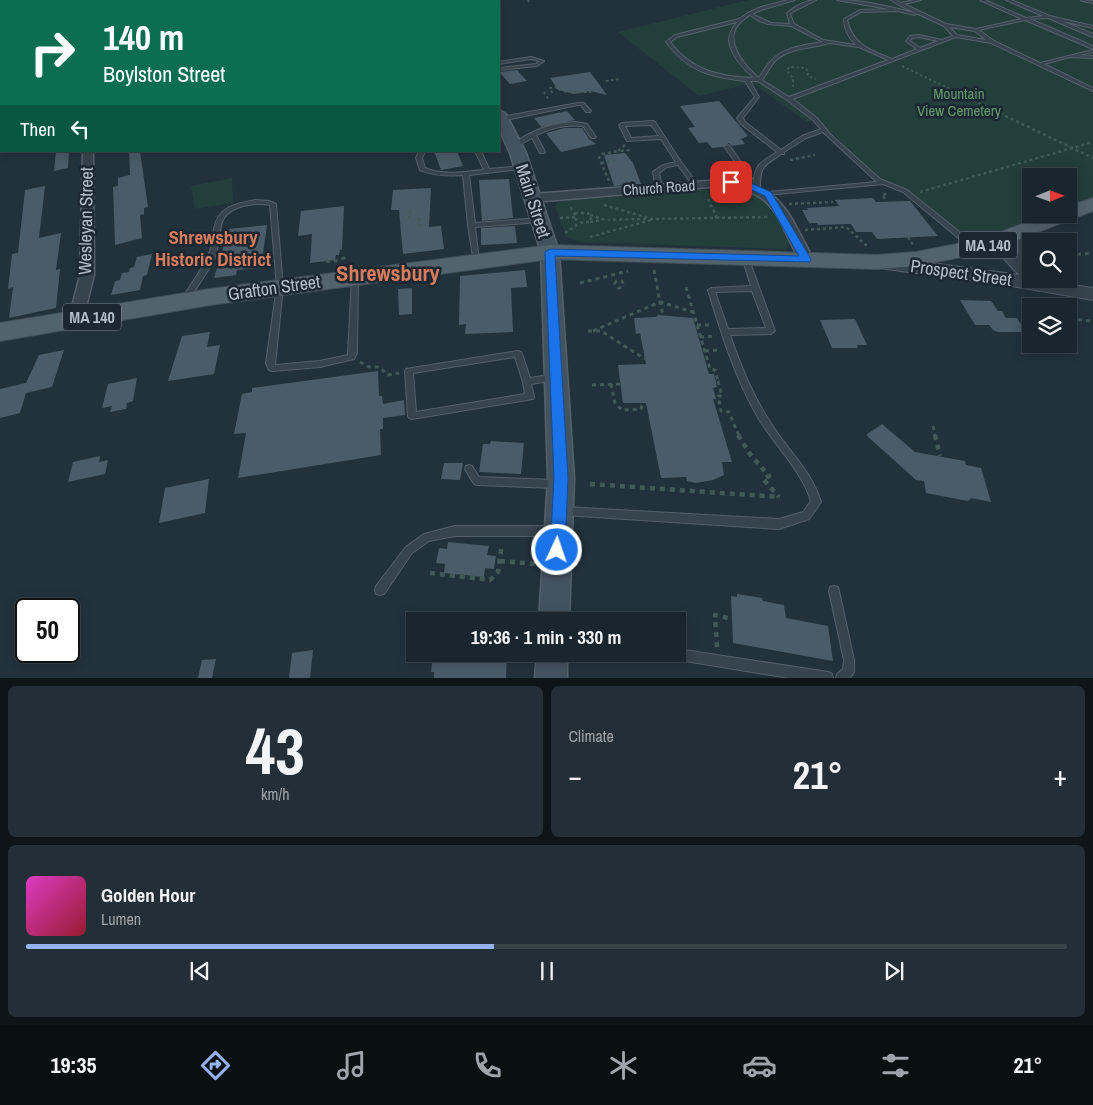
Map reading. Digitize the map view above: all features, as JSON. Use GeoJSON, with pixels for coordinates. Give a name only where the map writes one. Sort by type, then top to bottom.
{"type":"FeatureCollection","features":[{"type":"Feature","properties":{"kind":"main road","name":"Main Street"},"geometry":{"type":"LineString","coordinates":[[501,124],[514,146],[550,252],[561,484],[554,612]]}},
{"type":"Feature","properties":{"kind":"main road","name":"MA 140"},"geometry":{"type":"LineString","coordinates":[[550,252],[806,259],[873,256],[930,257],[1003,240],[1093,204]]}},
{"type":"Feature","properties":{"kind":"main road","name":"Grafton Street"},"geometry":{"type":"LineString","coordinates":[[0,332],[280,287],[351,267],[476,261],[550,252]]}},
{"type":"Feature","properties":{"kind":"main road"},"geometry":{"type":"LineString","coordinates":[[551,678],[552,662]]}},
{"type":"Feature","properties":{"kind":"street","name":"Wesleyan Street"},"geometry":{"type":"LineString","coordinates":[[76,319],[87,275],[88,152]]}},
{"type":"Feature","properties":{"kind":"street","name":"Church Road"},"geometry":{"type":"LineString","coordinates":[[533,198],[743,183],[762,191]]}},
{"type":"Feature","properties":{"kind":"street"},"geometry":{"type":"LineString","coordinates":[[762,191],[806,259]]}},
{"type":"Feature","properties":{"kind":"street","name":"Prospect Street"},"geometry":{"type":"LineString","coordinates":[[1003,240],[1022,252]]}},
{"type":"Feature","properties":{"kind":"street","name":"Prospect Street"},"geometry":{"type":"LineString","coordinates":[[1003,240],[1017,266],[1022,269]]}},
{"type":"Feature","properties":{"kind":"street","name":"Prospect Street"},"geometry":{"type":"LineString","coordinates":[[873,256],[1022,277]]}},
{"type":"Feature","properties":{"kind":"street","name":"Prospect Street"},"geometry":{"type":"LineString","coordinates":[[1070,288],[1085,292]]}},
{"type":"Feature","properties":{"kind":"lane"},"geometry":{"type":"LineString","coordinates":[[760,80],[695,70],[684,62],[668,42],[676,36],[738,20],[770,5],[793,0]]}},
{"type":"Feature","properties":{"kind":"lane"},"geometry":{"type":"LineString","coordinates":[[792,25],[788,14],[814,0]]}},
{"type":"Feature","properties":{"kind":"lane"},"geometry":{"type":"LineString","coordinates":[[839,0],[928,17]]}},
{"type":"Feature","properties":{"kind":"lane"},"geometry":{"type":"LineString","coordinates":[[893,0],[945,25],[976,30],[1027,19],[1049,17],[1093,27]]}},
{"type":"Feature","properties":{"kind":"lane"},"geometry":{"type":"LineString","coordinates":[[900,4],[919,0]]}},
{"type":"Feature","properties":{"kind":"lane"},"geometry":{"type":"LineString","coordinates":[[982,0],[1093,49]]}},
{"type":"Feature","properties":{"kind":"lane"},"geometry":{"type":"LineString","coordinates":[[1008,0],[1093,36]]}},
{"type":"Feature","properties":{"kind":"lane"},"geometry":{"type":"LineString","coordinates":[[1083,0],[1093,2]]}},
{"type":"Feature","properties":{"kind":"lane"},"geometry":{"type":"LineString","coordinates":[[857,46],[849,36],[845,20],[860,11],[898,10]]}},
{"type":"Feature","properties":{"kind":"lane"},"geometry":{"type":"LineString","coordinates":[[750,14],[762,22],[777,26],[792,25],[810,36],[830,43],[857,46],[891,60]]}},
{"type":"Feature","properties":{"kind":"lane"},"geometry":{"type":"LineString","coordinates":[[738,20],[733,30],[732,43],[735,52],[748,71],[815,119],[824,130],[882,183],[762,191]]}},
{"type":"Feature","properties":{"kind":"lane"},"geometry":{"type":"LineString","coordinates":[[945,25],[956,36]]}},
{"type":"Feature","properties":{"kind":"lane"},"geometry":{"type":"LineString","coordinates":[[976,30],[992,42],[1093,90]]}},
{"type":"Feature","properties":{"kind":"lane"},"geometry":{"type":"LineString","coordinates":[[919,49],[908,41],[911,37],[919,36],[942,41]]}},
{"type":"Feature","properties":{"kind":"lane"},"geometry":{"type":"LineString","coordinates":[[789,99],[956,36],[992,42]]}},
{"type":"Feature","properties":{"kind":"lane"},"geometry":{"type":"LineString","coordinates":[[760,80],[774,60],[785,54],[800,48],[830,43]]}},
{"type":"Feature","properties":{"kind":"lane"},"geometry":{"type":"LineString","coordinates":[[1040,64],[1093,49]]}},
{"type":"Feature","properties":{"kind":"lane"},"geometry":{"type":"LineString","coordinates":[[1070,56],[1093,57]]}},
{"type":"Feature","properties":{"kind":"lane"},"geometry":{"type":"LineString","coordinates":[[500,63],[531,58],[542,61],[537,65],[500,69]]}},
{"type":"Feature","properties":{"kind":"lane"},"geometry":{"type":"LineString","coordinates":[[746,79],[757,97],[740,118],[743,123],[782,153]]}},
{"type":"Feature","properties":{"kind":"lane"},"geometry":{"type":"LineString","coordinates":[[501,124],[578,104],[582,104],[588,111]]}},
{"type":"Feature","properties":{"kind":"lane"},"geometry":{"type":"LineString","coordinates":[[662,137],[631,140],[622,125],[625,123],[653,122],[696,186]]}},
{"type":"Feature","properties":{"kind":"lane"},"geometry":{"type":"LineString","coordinates":[[514,146],[533,134],[551,127],[576,123],[585,124],[593,137]]}},
{"type":"Feature","properties":{"kind":"lane"},"geometry":{"type":"LineString","coordinates":[[762,191],[757,175],[760,166],[804,137],[824,130]]}},
{"type":"Feature","properties":{"kind":"lane"},"geometry":{"type":"LineString","coordinates":[[533,134],[542,152]]}},
{"type":"Feature","properties":{"kind":"lane"},"geometry":{"type":"LineString","coordinates":[[727,146],[762,191]]}},
{"type":"Feature","properties":{"kind":"lane"},"geometry":{"type":"LineString","coordinates":[[422,152],[419,158],[424,172],[443,174],[466,173],[522,167]]}},
{"type":"Feature","properties":{"kind":"lane"},"geometry":{"type":"LineString","coordinates":[[478,152],[487,170]]}},
{"type":"Feature","properties":{"kind":"lane"},"geometry":{"type":"LineString","coordinates":[[655,189],[656,172],[665,166],[679,163]]}},
{"type":"Feature","properties":{"kind":"lane"},"geometry":{"type":"LineString","coordinates":[[466,173],[476,261]]}},
{"type":"Feature","properties":{"kind":"lane"},"geometry":{"type":"LineString","coordinates":[[878,180],[896,186],[910,195],[975,248]]}},
{"type":"Feature","properties":{"kind":"lane"},"geometry":{"type":"LineString","coordinates":[[184,301],[214,250],[222,216],[235,207],[264,201],[273,204],[280,287],[270,362],[272,368],[320,364],[351,357],[353,353],[351,267]]}},
{"type":"Feature","properties":{"kind":"lane"},"geometry":{"type":"LineString","coordinates":[[471,225],[540,220]]}},
{"type":"Feature","properties":{"kind":"lane"},"geometry":{"type":"LineString","coordinates":[[721,334],[771,331],[745,257]]}},
{"type":"Feature","properties":{"kind":"lane"},"geometry":{"type":"LineString","coordinates":[[380,590],[408,550],[426,536],[455,531],[559,521],[779,524],[806,516],[816,502],[812,485],[768,428],[742,380],[721,334],[711,290],[755,288]]}},
{"type":"Feature","properties":{"kind":"lane"},"geometry":{"type":"LineString","coordinates":[[518,354],[527,382],[530,398],[412,416],[409,371],[518,354]]}},
{"type":"Feature","properties":{"kind":"lane"},"geometry":{"type":"LineString","coordinates":[[527,382],[557,377]]}},
{"type":"Feature","properties":{"kind":"lane"},"geometry":{"type":"LineString","coordinates":[[469,469],[477,481],[561,484]]}},
{"type":"Feature","properties":{"kind":"lane"},"geometry":{"type":"LineString","coordinates":[[834,591],[849,660],[848,672],[842,678]]}},
{"type":"Feature","properties":{"kind":"lane"},"geometry":{"type":"LineString","coordinates":[[686,656],[828,678]]}},
{"type":"Feature","properties":{"kind":"path"},"geometry":{"type":"LineString","coordinates":[[891,60],[1093,158]]}},
{"type":"Feature","properties":{"kind":"path"},"geometry":{"type":"LineString","coordinates":[[799,95],[794,90],[793,78],[787,71],[789,67],[805,68],[808,71],[808,76],[830,83]]}},
{"type":"Feature","properties":{"kind":"path"},"geometry":{"type":"LineString","coordinates":[[606,81],[620,79]]}},
{"type":"Feature","properties":{"kind":"path"},"geometry":{"type":"LineString","coordinates":[[615,81],[621,84]]}},
{"type":"Feature","properties":{"kind":"path"},"geometry":{"type":"LineString","coordinates":[[552,92],[550,88],[556,87],[566,92],[594,92]]}},
{"type":"Feature","properties":{"kind":"path"},"geometry":{"type":"LineString","coordinates":[[544,92],[549,100]]}},
{"type":"Feature","properties":{"kind":"path"},"geometry":{"type":"LineString","coordinates":[[618,151],[631,140]]}},
{"type":"Feature","properties":{"kind":"path"},"geometry":{"type":"LineString","coordinates":[[910,195],[1093,142]]}},
{"type":"Feature","properties":{"kind":"path"},"geometry":{"type":"LineString","coordinates":[[612,192],[599,158],[602,154],[635,150]]}},
{"type":"Feature","properties":{"kind":"path"},"geometry":{"type":"LineString","coordinates":[[802,157],[815,156]]}},
{"type":"Feature","properties":{"kind":"path"},"geometry":{"type":"LineString","coordinates":[[601,163],[615,161]]}},
{"type":"Feature","properties":{"kind":"path"},"geometry":{"type":"LineString","coordinates":[[708,199],[717,218]]}},
{"type":"Feature","properties":{"kind":"path"},"geometry":{"type":"LineString","coordinates":[[786,204],[833,202]]}},
{"type":"Feature","properties":{"kind":"path"},"geometry":{"type":"LineString","coordinates":[[564,204],[573,209],[577,223]]}},
{"type":"Feature","properties":{"kind":"path"},"geometry":{"type":"LineString","coordinates":[[601,204],[652,219]]}},
{"type":"Feature","properties":{"kind":"path"},"geometry":{"type":"LineString","coordinates":[[409,219],[410,209]]}},
{"type":"Feature","properties":{"kind":"path"},"geometry":{"type":"LineString","coordinates":[[590,215],[590,222]]}},
{"type":"Feature","properties":{"kind":"path"},"geometry":{"type":"LineString","coordinates":[[560,218],[590,215],[606,220]]}},
{"type":"Feature","properties":{"kind":"path"},"geometry":{"type":"LineString","coordinates":[[564,233],[577,223],[606,220],[773,217]]}},
{"type":"Feature","properties":{"kind":"path"},"geometry":{"type":"LineString","coordinates":[[419,218],[421,228]]}},
{"type":"Feature","properties":{"kind":"path"},"geometry":{"type":"LineString","coordinates":[[589,237],[652,219]]}},
{"type":"Feature","properties":{"kind":"path"},"geometry":{"type":"LineString","coordinates":[[802,230],[846,227],[873,256]]}},
{"type":"Feature","properties":{"kind":"path"},"geometry":{"type":"LineString","coordinates":[[908,237],[914,247]]}},
{"type":"Feature","properties":{"kind":"path"},"geometry":{"type":"LineString","coordinates":[[1077,254],[1093,253]]}},
{"type":"Feature","properties":{"kind":"path"},"geometry":{"type":"LineString","coordinates":[[326,261],[351,267]]}},
{"type":"Feature","properties":{"kind":"path"},"geometry":{"type":"LineString","coordinates":[[654,270],[663,315]]}},
{"type":"Feature","properties":{"kind":"path"},"geometry":{"type":"LineString","coordinates":[[580,283],[611,276],[615,282]]}},
{"type":"Feature","properties":{"kind":"path"},"geometry":{"type":"LineString","coordinates":[[590,484],[780,498],[763,479],[768,476],[741,442],[733,425],[730,412],[721,412],[718,396],[722,396],[716,381],[715,370],[710,369],[686,287]]}},
{"type":"Feature","properties":{"kind":"path"},"geometry":{"type":"LineString","coordinates":[[593,331],[660,302],[694,312]]}},
{"type":"Feature","properties":{"kind":"path"},"geometry":{"type":"LineString","coordinates":[[1077,320],[1093,321]]}},
{"type":"Feature","properties":{"kind":"path"},"geometry":{"type":"LineString","coordinates":[[697,325],[714,324]]}},
{"type":"Feature","properties":{"kind":"path"},"geometry":{"type":"LineString","coordinates":[[588,331],[602,331],[645,359]]}},
{"type":"Feature","properties":{"kind":"path"},"geometry":{"type":"LineString","coordinates":[[700,337],[721,334]]}},
{"type":"Feature","properties":{"kind":"path"},"geometry":{"type":"LineString","coordinates":[[704,351],[722,350]]}},
{"type":"Feature","properties":{"kind":"path"},"geometry":{"type":"LineString","coordinates":[[351,357],[369,367],[379,367],[388,375],[409,371]]}},
{"type":"Feature","properties":{"kind":"path"},"geometry":{"type":"LineString","coordinates":[[611,384],[615,405],[619,409],[634,411],[641,409],[642,405]]}},
{"type":"Feature","properties":{"kind":"path"},"geometry":{"type":"LineString","coordinates":[[592,385],[621,384]]}},
{"type":"Feature","properties":{"kind":"path"},"geometry":{"type":"LineString","coordinates":[[933,426],[940,456]]}},
{"type":"Feature","properties":{"kind":"path"},"geometry":{"type":"LineString","coordinates":[[430,573],[490,580],[498,572],[502,544]]}},
{"type":"Feature","properties":{"kind":"path"},"geometry":{"type":"LineString","coordinates":[[500,561],[539,564]]}},
{"type":"Feature","properties":{"kind":"path"},"geometry":{"type":"LineString","coordinates":[[718,661],[715,615],[732,619]]}},
{"type":"Feature","properties":{"kind":"green space","name":"Mountain View Cemetery"},"geometry":{"type":"Polygon","coordinates":[[[748,0],[1093,0],[1093,204],[1078,210],[1078,168],[1022,168],[1022,223],[1043,223],[975,248],[905,191],[878,180],[834,135],[815,120],[807,122],[752,83],[699,96],[618,32],[748,0]]]}},
{"type":"Feature","properties":{"kind":"green space"},"geometry":{"type":"Polygon","coordinates":[[[232,178],[233,203],[195,209],[191,186],[232,178]]]}},
{"type":"Feature","properties":{"kind":"green space"},"geometry":{"type":"Polygon","coordinates":[[[737,187],[755,195],[770,209],[781,226],[789,244],[785,249],[581,242],[566,237],[555,205],[562,201],[737,187]]]}},
{"type":"Feature","properties":{"kind":"building"},"geometry":{"type":"Polygon","coordinates":[[[517,70],[527,81],[510,84],[500,72],[517,70]]]}},
{"type":"Feature","properties":{"kind":"building"},"geometry":{"type":"Polygon","coordinates":[[[590,72],[607,95],[591,91],[574,94],[558,90],[550,78],[590,72]]]}},
{"type":"Feature","properties":{"kind":"building"},"geometry":{"type":"Polygon","coordinates":[[[719,101],[748,136],[741,139],[745,144],[732,146],[729,143],[722,147],[712,148],[707,142],[699,143],[688,128],[695,127],[680,106],[719,101]]]}},
{"type":"Feature","properties":{"kind":"building"},"geometry":{"type":"Polygon","coordinates":[[[567,111],[575,120],[541,127],[534,118],[567,111]]]}},
{"type":"Feature","properties":{"kind":"building"},"geometry":{"type":"Polygon","coordinates":[[[565,128],[582,128],[589,139],[596,144],[561,152],[546,133],[565,128]]]}},
{"type":"Feature","properties":{"kind":"building"},"geometry":{"type":"Polygon","coordinates":[[[56,152],[69,152],[68,168],[54,171],[56,152]]]}},
{"type":"Feature","properties":{"kind":"building"},"geometry":{"type":"Polygon","coordinates":[[[129,152],[140,152],[148,207],[144,208],[144,214],[140,215],[142,238],[115,245],[113,187],[118,186],[118,178],[130,175],[129,152]]]}},
{"type":"Feature","properties":{"kind":"building"},"geometry":{"type":"Polygon","coordinates":[[[434,152],[457,152],[463,166],[441,170],[434,152]]]}},
{"type":"Feature","properties":{"kind":"building"},"geometry":{"type":"Polygon","coordinates":[[[625,153],[633,163],[641,184],[614,186],[604,155],[625,153]]]}},
{"type":"Feature","properties":{"kind":"building"},"geometry":{"type":"Polygon","coordinates":[[[509,179],[513,218],[482,221],[479,180],[509,179]]]}},
{"type":"Feature","properties":{"kind":"building"},"geometry":{"type":"Polygon","coordinates":[[[45,186],[39,238],[61,233],[56,270],[60,269],[56,308],[9,318],[13,287],[8,289],[12,254],[18,253],[25,190],[45,186]]]}},
{"type":"Feature","properties":{"kind":"building"},"geometry":{"type":"Polygon","coordinates":[[[431,188],[429,227],[441,226],[444,249],[403,254],[399,210],[391,210],[393,190],[431,188]]]}},
{"type":"Feature","properties":{"kind":"building"},"geometry":{"type":"Polygon","coordinates":[[[873,198],[876,202],[910,201],[938,236],[877,239],[872,232],[856,232],[851,224],[818,225],[817,223],[809,223],[802,210],[839,206],[835,200],[873,198]]]}},
{"type":"Feature","properties":{"kind":"building"},"geometry":{"type":"Polygon","coordinates":[[[344,206],[342,249],[339,255],[336,255],[335,260],[310,263],[312,234],[298,236],[301,211],[344,206]]]}},
{"type":"Feature","properties":{"kind":"building"},"geometry":{"type":"Polygon","coordinates":[[[267,225],[261,268],[237,270],[236,275],[214,278],[229,229],[267,225]]]}},
{"type":"Feature","properties":{"kind":"building"},"geometry":{"type":"Polygon","coordinates":[[[515,226],[517,243],[481,245],[481,228],[515,226]]]}},
{"type":"Feature","properties":{"kind":"building"},"geometry":{"type":"Polygon","coordinates":[[[152,254],[147,275],[143,276],[140,290],[111,295],[115,281],[120,280],[122,273],[129,272],[130,268],[134,267],[137,257],[152,254]]]}},
{"type":"Feature","properties":{"kind":"building"},"geometry":{"type":"Polygon","coordinates":[[[525,270],[527,287],[511,288],[513,332],[465,334],[466,324],[459,325],[460,276],[525,270]]]}},
{"type":"Feature","properties":{"kind":"building"},"geometry":{"type":"Polygon","coordinates":[[[412,288],[412,314],[399,315],[398,289],[412,288]]]}},
{"type":"Feature","properties":{"kind":"building"},"geometry":{"type":"Polygon","coordinates":[[[960,300],[991,301],[998,311],[1002,311],[1006,318],[1017,318],[1022,326],[1022,332],[998,332],[989,325],[975,325],[960,300]]]}},
{"type":"Feature","properties":{"kind":"building"},"geometry":{"type":"Polygon","coordinates":[[[658,315],[693,318],[709,374],[714,374],[717,387],[713,388],[716,399],[713,399],[732,462],[722,462],[724,475],[713,480],[696,483],[687,481],[686,477],[661,478],[646,403],[623,403],[618,365],[646,364],[640,333],[636,334],[634,318],[656,317],[658,315]]]}},
{"type":"Feature","properties":{"kind":"building"},"geometry":{"type":"Polygon","coordinates":[[[855,319],[867,345],[857,345],[858,348],[832,348],[820,320],[855,319]]]}},
{"type":"Feature","properties":{"kind":"building"},"geometry":{"type":"Polygon","coordinates":[[[210,332],[207,347],[220,345],[214,374],[168,381],[182,336],[210,332]]]}},
{"type":"Feature","properties":{"kind":"building"},"geometry":{"type":"Polygon","coordinates":[[[64,350],[52,387],[26,393],[20,413],[0,418],[0,389],[26,383],[39,355],[64,350]]]}},
{"type":"Feature","properties":{"kind":"building"},"geometry":{"type":"Polygon","coordinates":[[[378,371],[379,396],[382,396],[383,404],[404,400],[405,415],[383,418],[383,429],[380,429],[381,455],[238,478],[246,433],[234,434],[242,394],[252,392],[252,388],[378,371]]]}},
{"type":"Feature","properties":{"kind":"building"},"geometry":{"type":"Polygon","coordinates":[[[137,378],[133,401],[127,403],[126,409],[110,412],[112,406],[102,408],[108,384],[137,378]]]}},
{"type":"Feature","properties":{"kind":"building"},"geometry":{"type":"Polygon","coordinates":[[[882,424],[915,452],[965,461],[966,465],[981,468],[991,502],[971,498],[968,501],[926,493],[924,481],[916,480],[866,435],[882,424]]]}},
{"type":"Feature","properties":{"kind":"building"},"geometry":{"type":"Polygon","coordinates":[[[491,441],[524,443],[521,474],[479,472],[483,444],[490,444],[491,441]]]}},
{"type":"Feature","properties":{"kind":"building"},"geometry":{"type":"Polygon","coordinates":[[[100,456],[99,462],[108,460],[105,474],[68,482],[73,462],[100,456]]]}},
{"type":"Feature","properties":{"kind":"building"},"geometry":{"type":"Polygon","coordinates":[[[444,463],[463,463],[460,480],[441,479],[444,463]]]}},
{"type":"Feature","properties":{"kind":"building"},"geometry":{"type":"Polygon","coordinates":[[[209,479],[205,513],[159,523],[165,488],[209,479]]]}},
{"type":"Feature","properties":{"kind":"building"},"geometry":{"type":"Polygon","coordinates":[[[448,542],[489,546],[487,555],[496,556],[494,569],[485,568],[484,577],[444,573],[445,564],[436,563],[439,548],[447,549],[448,542]]]}},
{"type":"Feature","properties":{"kind":"building"},"geometry":{"type":"Polygon","coordinates":[[[737,594],[762,598],[763,601],[784,605],[786,618],[828,626],[833,661],[733,643],[731,596],[737,597],[737,594]]]}},
{"type":"Feature","properties":{"kind":"building"},"geometry":{"type":"Polygon","coordinates":[[[313,650],[310,678],[289,678],[292,653],[313,650]]]}},
{"type":"Feature","properties":{"kind":"building"},"geometry":{"type":"Polygon","coordinates":[[[216,659],[212,678],[198,678],[202,660],[216,659]]]}},
{"type":"Feature","properties":{"kind":"building"},"geometry":{"type":"Polygon","coordinates":[[[432,662],[507,662],[506,678],[434,678],[434,672],[431,672],[432,662]]]}},
{"type":"Feature","properties":{"kind":"district","name":"Shrewsbury Historic District"},"geometry":{"type":"Point","coordinates":[213,248]}},
{"type":"Feature","properties":{"kind":"district","name":"Shrewsbury"},"geometry":{"type":"Point","coordinates":[388,273]}},
{"type":"Feature","properties":{"kind":"route"},"geometry":{"type":"LineString","coordinates":[[557,550],[561,478],[550,252],[806,259],[775,203],[768,194],[743,183],[731,182]]}}]}
